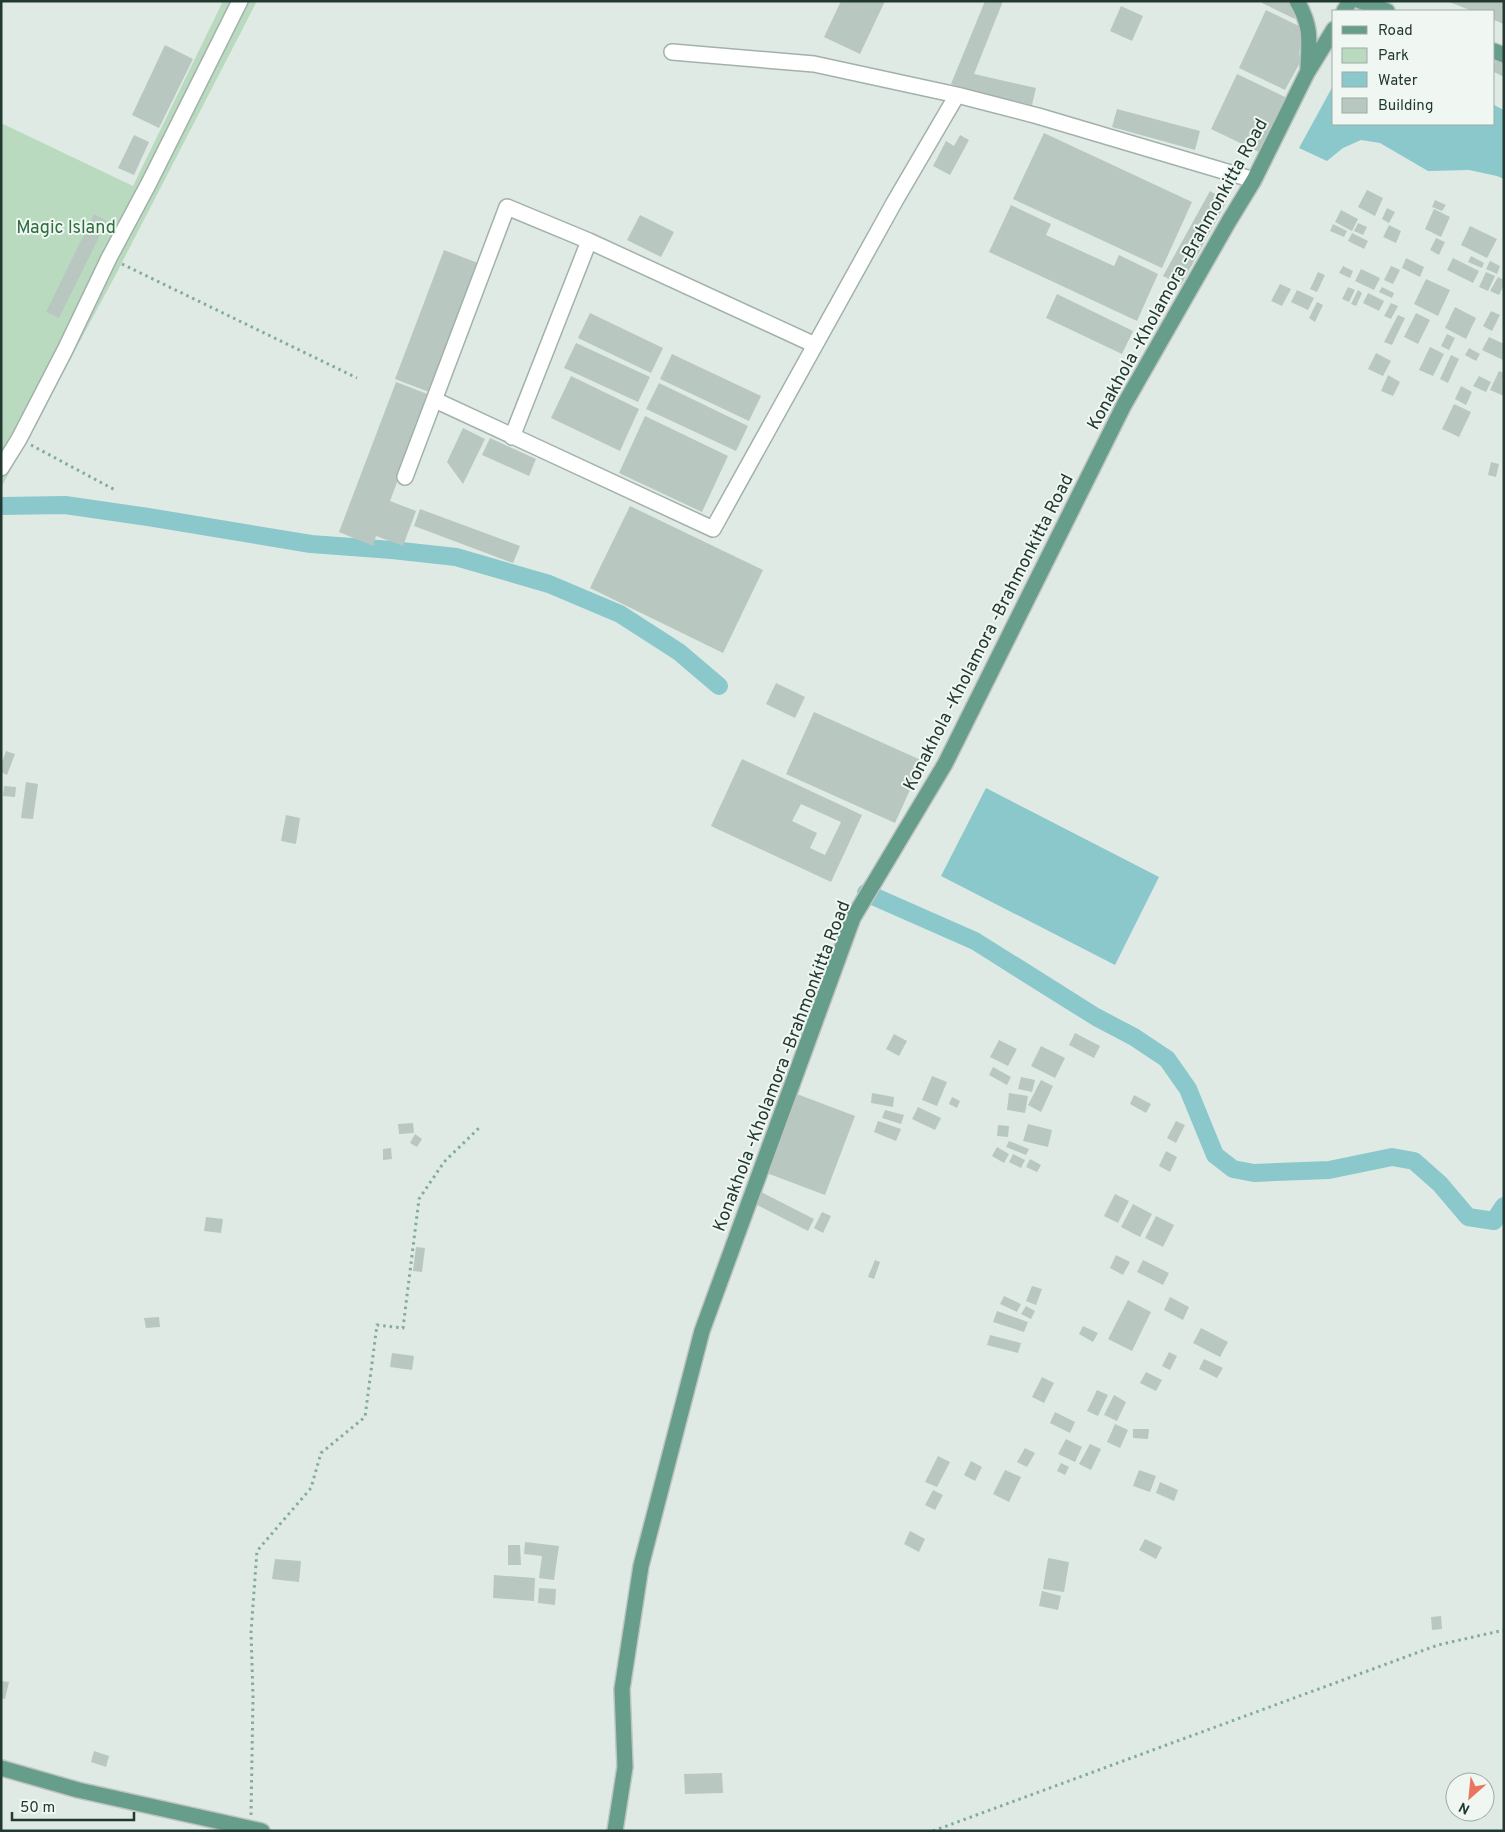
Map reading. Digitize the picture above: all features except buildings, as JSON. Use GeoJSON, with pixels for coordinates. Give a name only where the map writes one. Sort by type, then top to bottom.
{"type":"FeatureCollection","features":[{"type":"Feature","properties":{"kind":"main road"},"geometry":{"type":"LineString","coordinates":[[1297,1],[1305,15],[1310,33],[1307,73]]}},
{"type":"Feature","properties":{"kind":"main road"},"geometry":{"type":"LineString","coordinates":[[1360,1],[1384,10]]}},
{"type":"Feature","properties":{"kind":"main road","name":"Konakhola -Kholamora -Brahmonkitta Road"},"geometry":{"type":"LineString","coordinates":[[615,1831],[625,1767],[622,1689],[641,1566],[702,1331],[852,918],[945,764],[1124,405],[1228,221],[1254,180],[1307,73],[1332,32]]}},
{"type":"Feature","properties":{"kind":"main road"},"geometry":{"type":"LineString","coordinates":[[1,1768],[78,1790],[256,1830]]}},
{"type":"Feature","properties":{"kind":"street"},"geometry":{"type":"LineString","coordinates":[[1,468],[19,439],[65,350],[109,258],[154,174],[240,1]]}},
{"type":"Feature","properties":{"kind":"street"},"geometry":{"type":"LineString","coordinates":[[672,52],[814,64],[957,95],[1038,116],[1254,180]]}},
{"type":"Feature","properties":{"kind":"street"},"geometry":{"type":"LineString","coordinates":[[435,400],[713,529],[895,200],[957,95]]}},
{"type":"Feature","properties":{"kind":"street"},"geometry":{"type":"LineString","coordinates":[[405,477],[507,207],[589,241],[815,345]]}},
{"type":"Feature","properties":{"kind":"street"},"geometry":{"type":"LineString","coordinates":[[512,437],[589,241]]}},
{"type":"Feature","properties":{"kind":"path"},"geometry":{"type":"LineString","coordinates":[[109,258],[357,378]]}},
{"type":"Feature","properties":{"kind":"path"},"geometry":{"type":"LineString","coordinates":[[19,439],[117,491]]}},
{"type":"Feature","properties":{"kind":"path"},"geometry":{"type":"LineString","coordinates":[[256,1830],[251,1632],[257,1551],[311,1488],[321,1453],[365,1417],[377,1325],[403,1328],[418,1199],[444,1162],[479,1128]]}},
{"type":"Feature","properties":{"kind":"path"},"geometry":{"type":"LineString","coordinates":[[934,1831],[1438,1645],[1504,1630]]}},
{"type":"Feature","properties":{"kind":"green space","name":"Magic Island"},"geometry":{"type":"Polygon","coordinates":[[[223,1],[257,1],[115,276],[1,488],[1,123],[133,186],[223,1]]]}},
{"type":"Feature","properties":{"kind":"water"},"geometry":{"type":"Polygon","coordinates":[[[1332,88],[1332,125],[1495,125],[1495,106],[1504,110],[1504,179],[1469,170],[1428,171],[1380,143],[1361,140],[1343,148],[1327,161],[1299,148],[1332,88]]]}},
{"type":"Feature","properties":{"kind":"water"},"geometry":{"type":"Polygon","coordinates":[[[986,788],[1159,877],[1115,965],[941,876],[986,788]]]}},
{"type":"Feature","properties":{"kind":"waterway"},"geometry":{"type":"LineString","coordinates":[[1,506],[65,505],[311,544],[456,557],[549,584],[620,614],[679,652],[719,686]]}},
{"type":"Feature","properties":{"kind":"waterway"},"geometry":{"type":"LineString","coordinates":[[866,893],[975,941],[1167,1059],[1188,1089],[1215,1155],[1233,1169],[1254,1173],[1329,1170],[1392,1157],[1414,1161],[1440,1184],[1468,1217],[1494,1221],[1504,1206]]}}]}
